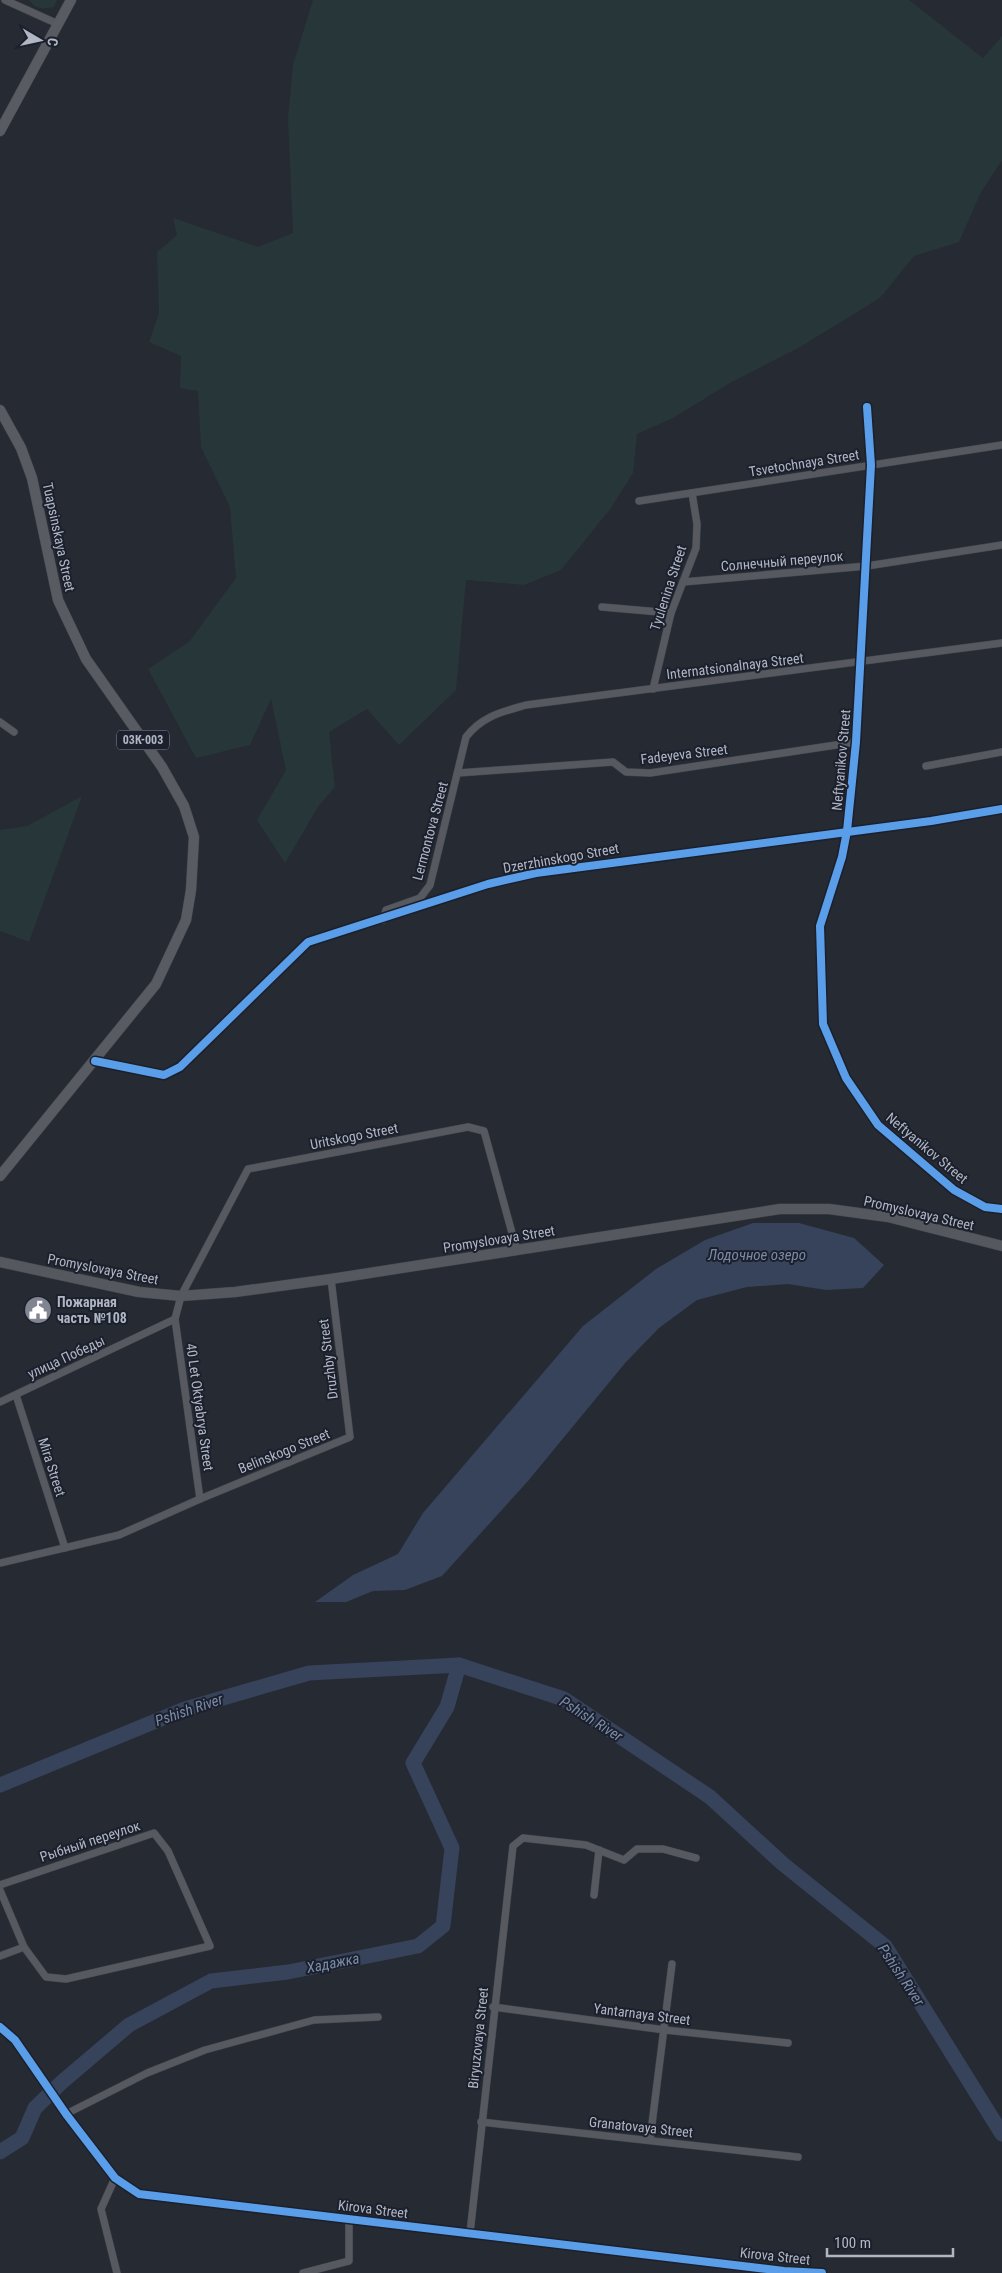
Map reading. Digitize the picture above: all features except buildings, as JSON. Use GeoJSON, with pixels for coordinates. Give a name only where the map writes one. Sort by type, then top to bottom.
{"type":"FeatureCollection","features":[{"type":"Feature","properties":{"kind":"main road"},"geometry":{"type":"LineString","coordinates":[[0,131],[71,0]]}},
{"type":"Feature","properties":{"kind":"main road","name":"Tuapsinskaya Street"},"geometry":{"type":"LineString","coordinates":[[0,410],[21,448],[32,478],[58,600],[86,659],[162,767],[184,806],[194,837],[191,890],[186,920],[156,984],[94,1062]]}},
{"type":"Feature","properties":{"kind":"main road","name":"03К-003"},"geometry":{"type":"LineString","coordinates":[[0,1176],[94,1062]]}},
{"type":"Feature","properties":{"kind":"main road","name":"Promyslovaya Street"},"geometry":{"type":"LineString","coordinates":[[0,1262],[139,1292],[181,1296],[235,1292],[331,1279],[780,1209],[829,1209],[888,1217],[1002,1246]]}},
{"type":"Feature","properties":{"kind":"street"},"geometry":{"type":"LineString","coordinates":[[5,0],[58,24]]}},
{"type":"Feature","properties":{"kind":"street","name":"Neftyanikov Street"},"geometry":{"type":"LineString","coordinates":[[868,408],[871,465],[856,742],[847,831],[842,857],[820,926],[823,1024],[846,1078],[878,1125],[954,1190],[985,1207],[1002,1209]]}},
{"type":"Feature","properties":{"kind":"street","name":"Tsvetochnaya Street"},"geometry":{"type":"LineString","coordinates":[[639,501],[1002,445]]}},
{"type":"Feature","properties":{"kind":"street","name":"Tyulenina Street"},"geometry":{"type":"LineString","coordinates":[[653,689],[671,613],[696,548],[696,524],[692,493]]}},
{"type":"Feature","properties":{"kind":"street","name":"Солнечный переулок"},"geometry":{"type":"LineString","coordinates":[[683,582],[867,566],[1002,545]]}},
{"type":"Feature","properties":{"kind":"street"},"geometry":{"type":"LineString","coordinates":[[602,608],[671,613]]}},
{"type":"Feature","properties":{"kind":"street","name":"Internatsionalnaya Street"},"geometry":{"type":"LineString","coordinates":[[475,726],[493,714],[526,706],[1002,642]]}},
{"type":"Feature","properties":{"kind":"street"},"geometry":{"type":"LineString","coordinates":[[0,722],[14,732]]}},
{"type":"Feature","properties":{"kind":"street","name":"Lermontova Street"},"geometry":{"type":"LineString","coordinates":[[383,920],[386,910],[420,898],[430,885],[466,737],[475,726]]}},
{"type":"Feature","properties":{"kind":"street","name":"Fadeyeva Street"},"geometry":{"type":"LineString","coordinates":[[458,773],[613,762],[626,772],[650,773],[856,742]]}},
{"type":"Feature","properties":{"kind":"street"},"geometry":{"type":"LineString","coordinates":[[926,766],[1002,752]]}},
{"type":"Feature","properties":{"kind":"street","name":"Dzerzhinskogo Street"},"geometry":{"type":"LineString","coordinates":[[94,1062],[164,1075],[180,1067],[308,942],[383,920],[488,884],[536,873],[931,821],[1002,808]]}},
{"type":"Feature","properties":{"kind":"street","name":"Uritskogo Street"},"geometry":{"type":"LineString","coordinates":[[181,1296],[248,1169],[468,1127],[484,1130],[517,1251]]}},
{"type":"Feature","properties":{"kind":"street","name":"Druzhby Street"},"geometry":{"type":"LineString","coordinates":[[331,1279],[350,1437]]}},
{"type":"Feature","properties":{"kind":"street"},"geometry":{"type":"LineString","coordinates":[[175,1320],[181,1296]]}},
{"type":"Feature","properties":{"kind":"street","name":"улица Победы"},"geometry":{"type":"LineString","coordinates":[[0,1402],[175,1320]]}},
{"type":"Feature","properties":{"kind":"street","name":"40 Let Oktyabrya Street"},"geometry":{"type":"LineString","coordinates":[[175,1320],[200,1499]]}},
{"type":"Feature","properties":{"kind":"street","name":"Mira Street"},"geometry":{"type":"LineString","coordinates":[[16,1395],[65,1548]]}},
{"type":"Feature","properties":{"kind":"street","name":"Belinskogo Street"},"geometry":{"type":"LineString","coordinates":[[200,1499],[350,1437]]}},
{"type":"Feature","properties":{"kind":"street"},"geometry":{"type":"LineString","coordinates":[[0,1564],[119,1535],[200,1499]]}},
{"type":"Feature","properties":{"kind":"street","name":"Рыбный переулок"},"geometry":{"type":"LineString","coordinates":[[0,1885],[154,1833],[168,1851],[210,1946],[66,1979],[46,1977],[24,1947]]}},
{"type":"Feature","properties":{"kind":"street","name":"Biryuzovaya Street"},"geometry":{"type":"LineString","coordinates":[[470,2233],[493,2007],[513,1846],[523,1838],[586,1845],[599,1850]]}},
{"type":"Feature","properties":{"kind":"street"},"geometry":{"type":"LineString","coordinates":[[594,1895],[599,1850],[624,1860],[637,1849],[663,1849],[696,1858]]}},
{"type":"Feature","properties":{"kind":"street"},"geometry":{"type":"LineString","coordinates":[[0,1890],[24,1947],[0,1956]]}},
{"type":"Feature","properties":{"kind":"street"},"geometry":{"type":"LineString","coordinates":[[650,2140],[672,1964]]}},
{"type":"Feature","properties":{"kind":"street","name":"Yantarnaya Street"},"geometry":{"type":"LineString","coordinates":[[493,2007],[665,2030],[788,2043]]}},
{"type":"Feature","properties":{"kind":"street"},"geometry":{"type":"LineString","coordinates":[[64,2111],[147,2073],[205,2050],[314,2020],[378,2017]]}},
{"type":"Feature","properties":{"kind":"street","name":"Kirova Street"},"geometry":{"type":"LineString","coordinates":[[0,2027],[15,2040],[64,2111],[116,2178],[139,2194],[784,2271],[822,2273]]}},
{"type":"Feature","properties":{"kind":"street","name":"Granatovaya Street"},"geometry":{"type":"LineString","coordinates":[[481,2122],[798,2157]]}},
{"type":"Feature","properties":{"kind":"street"},"geometry":{"type":"LineString","coordinates":[[116,2178],[101,2209],[117,2273]]}},
{"type":"Feature","properties":{"kind":"street"},"geometry":{"type":"LineString","coordinates":[[303,2273],[349,2261],[349,2219]]}},
{"type":"Feature","properties":{"kind":"shaded area"},"geometry":{"type":"Polygon","coordinates":[[[29,0],[57,0],[54,7],[43,8],[34,6],[29,0]]]}},
{"type":"Feature","properties":{"kind":"shaded area"},"geometry":{"type":"Polygon","coordinates":[[[313,0],[909,0],[983,58],[1002,36],[1002,160],[980,194],[959,242],[914,256],[880,298],[800,347],[730,383],[673,418],[637,434],[633,473],[611,508],[561,570],[524,585],[466,580],[456,690],[399,745],[367,709],[329,732],[335,787],[318,807],[285,863],[257,820],[286,770],[271,699],[250,745],[196,758],[148,669],[189,642],[236,578],[230,507],[201,447],[198,391],[180,388],[181,356],[149,342],[159,313],[157,252],[177,235],[173,218],[258,247],[293,233],[288,117],[293,65],[313,0]]]}},
{"type":"Feature","properties":{"kind":"shaded area"},"geometry":{"type":"Polygon","coordinates":[[[82,796],[29,942],[0,931],[0,830],[27,826],[82,796]]]}},
{"type":"Feature","properties":{"kind":"water","name":"Лодочное озеро"},"geometry":{"type":"Polygon","coordinates":[[[753,1223],[799,1223],[854,1238],[884,1265],[863,1288],[826,1290],[788,1284],[747,1287],[697,1300],[659,1328],[626,1362],[528,1481],[442,1576],[405,1590],[373,1591],[346,1602],[315,1602],[353,1575],[398,1554],[423,1513],[583,1326],[656,1269],[705,1240],[753,1223]]]}},
{"type":"Feature","properties":{"kind":"waterway","name":"Pshish River"},"geometry":{"type":"LineString","coordinates":[[0,1785],[185,1709],[309,1673],[459,1665],[564,1699],[710,1797],[783,1864],[885,1946],[1002,2134]]}},
{"type":"Feature","properties":{"kind":"waterway","name":"Хадажка"},"geometry":{"type":"LineString","coordinates":[[0,2152],[22,2138],[35,2108],[62,2082],[129,2025],[211,1981],[288,1972],[418,1946],[443,1926],[452,1848],[413,1763],[447,1707],[459,1665]]}},
{"type":"Feature","properties":{"kind":"cycle path"},"geometry":{"type":"LineString","coordinates":[[867,407],[871,465],[856,742],[847,831],[842,857],[820,926],[823,1024],[846,1078],[878,1125],[954,1190],[985,1207],[1002,1209]]}},
{"type":"Feature","properties":{"kind":"cycle path"},"geometry":{"type":"LineString","coordinates":[[95,1061],[164,1075],[180,1067],[308,942],[488,884],[536,873],[931,821],[1002,809]]}},
{"type":"Feature","properties":{"kind":"cycle path"},"geometry":{"type":"LineString","coordinates":[[0,2027],[15,2040],[66,2114],[115,2178],[139,2194],[784,2271],[822,2273]]}},
{"type":"Feature","properties":{"kind":"place","name":"Пожарная часть №108"},"geometry":{"type":"Point","coordinates":[38,1310]}}]}
